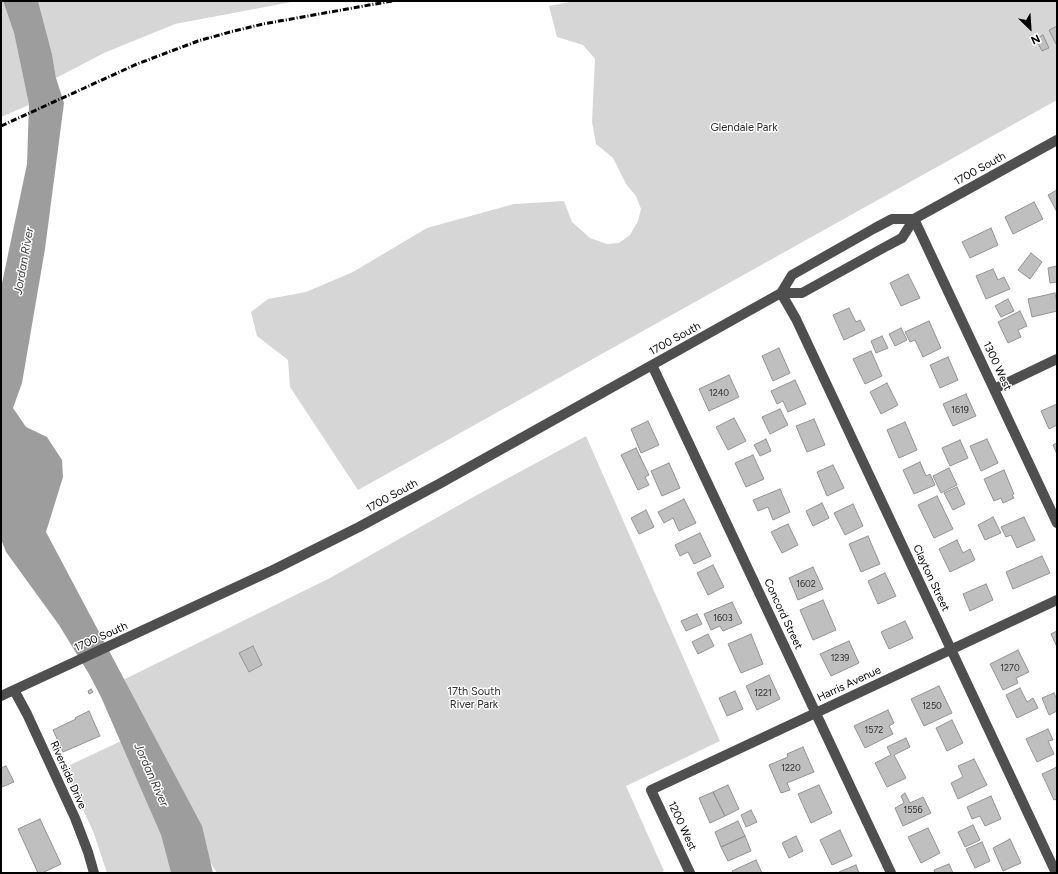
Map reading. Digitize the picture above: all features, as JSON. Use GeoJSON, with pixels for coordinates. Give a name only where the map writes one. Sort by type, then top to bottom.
{"type":"FeatureCollection","features":[{"type":"Feature","properties":{"kind":"street","name":"1700 South"},"geometry":{"type":"LineString","coordinates":[[1,696],[275,569],[359,527],[781,293],[802,293],[897,241],[902,238],[914,220],[1057,140]]}},
{"type":"Feature","properties":{"kind":"street","name":"1700 South"},"geometry":{"type":"LineString","coordinates":[[781,293],[792,275],[892,219],[914,220]]}},
{"type":"Feature","properties":{"kind":"street","name":"1300 West"},"geometry":{"type":"LineString","coordinates":[[914,220],[1057,523]]}},
{"type":"Feature","properties":{"kind":"street","name":"Clayton Street"},"geometry":{"type":"LineString","coordinates":[[781,293],[796,319],[1056,873]]}},
{"type":"Feature","properties":{"kind":"street"},"geometry":{"type":"LineString","coordinates":[[994,389],[1057,359]]}},
{"type":"Feature","properties":{"kind":"street","name":"Concord Street"},"geometry":{"type":"LineString","coordinates":[[652,365],[892,873]]}},
{"type":"Feature","properties":{"kind":"street","name":"Harris Avenue"},"geometry":{"type":"LineString","coordinates":[[651,790],[1057,600]]}},
{"type":"Feature","properties":{"kind":"street","name":"Riverside Drive"},"geometry":{"type":"LineString","coordinates":[[14,690],[27,714],[68,804],[88,852],[94,873]]}},
{"type":"Feature","properties":{"kind":"street","name":"1200 West"},"geometry":{"type":"LineString","coordinates":[[651,790],[690,873]]}},
{"type":"Feature","properties":{"kind":"green space"},"geometry":{"type":"Polygon","coordinates":[[[1,1],[3,1],[14,33],[29,105],[1,117],[1,1]]]}},
{"type":"Feature","properties":{"kind":"green space"},"geometry":{"type":"Polygon","coordinates":[[[38,1],[297,1],[175,24],[104,53],[56,78],[52,54],[38,1]]]}},
{"type":"Feature","properties":{"kind":"green space","name":"Glendale Park"},"geometry":{"type":"Polygon","coordinates":[[[574,1],[1057,1],[1057,100],[358,490],[290,387],[288,360],[257,336],[251,312],[268,299],[306,292],[353,272],[427,228],[514,204],[564,201],[572,222],[590,238],[607,244],[619,243],[630,235],[638,221],[641,209],[636,196],[626,184],[613,158],[596,144],[592,122],[595,59],[583,45],[557,37],[549,6],[574,1]]]}},
{"type":"Feature","properties":{"kind":"green space","name":"17th South River Park"},"geometry":{"type":"Polygon","coordinates":[[[586,436],[720,741],[626,786],[664,871],[659,873],[217,873],[199,844],[123,680],[330,578],[477,495],[586,436]]]}},
{"type":"Feature","properties":{"kind":"green space"},"geometry":{"type":"Polygon","coordinates":[[[121,741],[161,835],[171,873],[107,873],[93,831],[70,782],[70,765],[121,741]]]}},
{"type":"Feature","properties":{"kind":"water","name":"Jordan River"},"geometry":{"type":"Polygon","coordinates":[[[3,1],[38,1],[52,54],[56,78],[64,103],[45,249],[22,383],[13,408],[26,427],[47,437],[62,460],[63,477],[46,532],[202,826],[213,873],[171,873],[161,835],[101,697],[89,674],[59,625],[6,552],[1,539],[1,288],[27,164],[29,105],[14,33],[3,1]]]}},
{"type":"Feature","properties":{"kind":"building"},"geometry":{"type":"Polygon","coordinates":[[[1057,26],[1057,44],[1056,44],[1049,30],[1057,26]]]}},
{"type":"Feature","properties":{"kind":"building"},"geometry":{"type":"Polygon","coordinates":[[[1043,35],[1049,48],[1042,51],[1036,39],[1043,35]]]}},
{"type":"Feature","properties":{"kind":"building"},"geometry":{"type":"Polygon","coordinates":[[[1057,190],[1057,212],[1048,195],[1057,190]]]}},
{"type":"Feature","properties":{"kind":"building"},"geometry":{"type":"Polygon","coordinates":[[[1034,202],[1043,219],[1013,234],[1005,217],[1034,202]]]}},
{"type":"Feature","properties":{"kind":"building"},"geometry":{"type":"Polygon","coordinates":[[[991,228],[998,245],[970,258],[962,242],[991,228]]]}},
{"type":"Feature","properties":{"kind":"building"},"geometry":{"type":"Polygon","coordinates":[[[1031,253],[1042,262],[1030,279],[1018,270],[1031,253]]]}},
{"type":"Feature","properties":{"kind":"building"},"geometry":{"type":"Polygon","coordinates":[[[1057,266],[1057,282],[1050,283],[1048,268],[1057,266]]]}},
{"type":"Feature","properties":{"kind":"building"},"geometry":{"type":"Polygon","coordinates":[[[993,269],[998,280],[1004,277],[1010,289],[986,299],[976,276],[993,269]]]}},
{"type":"Feature","properties":{"kind":"building"},"geometry":{"type":"Polygon","coordinates":[[[908,274],[920,298],[901,306],[890,283],[908,274]]]}},
{"type":"Feature","properties":{"kind":"building"},"geometry":{"type":"Polygon","coordinates":[[[1055,293],[1057,311],[1032,317],[1028,299],[1055,293]]]}},
{"type":"Feature","properties":{"kind":"building"},"geometry":{"type":"Polygon","coordinates":[[[1008,299],[1014,311],[1001,317],[995,306],[1008,299]]]}},
{"type":"Feature","properties":{"kind":"building"},"geometry":{"type":"Polygon","coordinates":[[[849,308],[856,322],[860,320],[865,330],[844,340],[833,315],[849,308]]]}},
{"type":"Feature","properties":{"kind":"building"},"geometry":{"type":"Polygon","coordinates":[[[1020,311],[1027,326],[1018,330],[1021,337],[1008,343],[998,322],[1020,311]]]}},
{"type":"Feature","properties":{"kind":"building"},"geometry":{"type":"Polygon","coordinates":[[[929,321],[941,348],[923,357],[915,340],[910,342],[905,332],[929,321]]]}},
{"type":"Feature","properties":{"kind":"building"},"geometry":{"type":"Polygon","coordinates":[[[901,328],[907,340],[895,346],[889,334],[901,328]]]}},
{"type":"Feature","properties":{"kind":"building"},"geometry":{"type":"Polygon","coordinates":[[[882,336],[888,348],[876,353],[871,341],[882,336]]]}},
{"type":"Feature","properties":{"kind":"building"},"geometry":{"type":"Polygon","coordinates":[[[779,348],[790,373],[773,381],[762,356],[779,348]]]}},
{"type":"Feature","properties":{"kind":"building"},"geometry":{"type":"Polygon","coordinates":[[[871,351],[882,376],[865,384],[853,359],[871,351]]]}},
{"type":"Feature","properties":{"kind":"building"},"geometry":{"type":"Polygon","coordinates":[[[948,357],[958,380],[940,388],[930,365],[948,357]]]}},
{"type":"Feature","properties":{"kind":"building"},"geometry":{"type":"Polygon","coordinates":[[[729,375],[739,397],[709,411],[699,389],[729,375]]]}},
{"type":"Feature","properties":{"kind":"building"},"geometry":{"type":"Polygon","coordinates":[[[795,380],[806,404],[788,412],[783,401],[777,404],[771,391],[795,380]]]}},
{"type":"Feature","properties":{"kind":"building"},"geometry":{"type":"Polygon","coordinates":[[[887,383],[898,405],[881,414],[870,392],[887,383]]]}},
{"type":"Feature","properties":{"kind":"building"},"geometry":{"type":"Polygon","coordinates":[[[966,394],[976,416],[953,426],[943,404],[966,394]]]}},
{"type":"Feature","properties":{"kind":"building"},"geometry":{"type":"Polygon","coordinates":[[[1057,404],[1057,425],[1049,429],[1041,411],[1057,404]]]}},
{"type":"Feature","properties":{"kind":"building"},"geometry":{"type":"Polygon","coordinates":[[[780,409],[788,425],[770,434],[762,417],[780,409]]]}},
{"type":"Feature","properties":{"kind":"building"},"geometry":{"type":"Polygon","coordinates":[[[734,418],[746,441],[728,450],[716,427],[734,418]]]}},
{"type":"Feature","properties":{"kind":"building"},"geometry":{"type":"Polygon","coordinates":[[[814,419],[825,445],[807,452],[796,426],[814,419]]]}},
{"type":"Feature","properties":{"kind":"building"},"geometry":{"type":"Polygon","coordinates":[[[648,421],[659,445],[641,453],[631,429],[648,421]]]}},
{"type":"Feature","properties":{"kind":"building"},"geometry":{"type":"Polygon","coordinates":[[[905,422],[917,450],[899,458],[887,430],[905,422]]]}},
{"type":"Feature","properties":{"kind":"building"},"geometry":{"type":"Polygon","coordinates":[[[766,439],[771,451],[760,456],[754,445],[766,439]]]}},
{"type":"Feature","properties":{"kind":"building"},"geometry":{"type":"Polygon","coordinates":[[[987,439],[998,463],[981,471],[970,446],[987,439]]]}},
{"type":"Feature","properties":{"kind":"building"},"geometry":{"type":"Polygon","coordinates":[[[960,440],[968,458],[950,466],[942,448],[960,440]]]}},
{"type":"Feature","properties":{"kind":"building"},"geometry":{"type":"Polygon","coordinates":[[[1057,443],[1057,454],[1053,445],[1057,443]]]}},
{"type":"Feature","properties":{"kind":"building"},"geometry":{"type":"Polygon","coordinates":[[[636,448],[649,475],[645,477],[649,485],[638,490],[621,455],[636,448]]]}},
{"type":"Feature","properties":{"kind":"building"},"geometry":{"type":"Polygon","coordinates":[[[753,455],[764,479],[746,487],[735,463],[753,455]]]}},
{"type":"Feature","properties":{"kind":"building"},"geometry":{"type":"Polygon","coordinates":[[[920,462],[926,476],[930,474],[935,485],[914,494],[903,470],[920,462]]]}},
{"type":"Feature","properties":{"kind":"building"},"geometry":{"type":"Polygon","coordinates":[[[669,463],[680,488],[662,496],[651,471],[669,463]]]}},
{"type":"Feature","properties":{"kind":"building"},"geometry":{"type":"Polygon","coordinates":[[[833,465],[844,488],[827,496],[817,472],[833,465]]]}},
{"type":"Feature","properties":{"kind":"building"},"geometry":{"type":"Polygon","coordinates":[[[949,468],[957,485],[941,493],[933,476],[949,468]]]}},
{"type":"Feature","properties":{"kind":"building"},"geometry":{"type":"Polygon","coordinates":[[[1004,470],[1014,494],[1012,495],[1014,498],[1003,503],[1001,498],[994,501],[984,479],[1004,470]]]}},
{"type":"Feature","properties":{"kind":"building"},"geometry":{"type":"Polygon","coordinates":[[[957,487],[965,504],[953,510],[944,493],[957,487]]]}},
{"type":"Feature","properties":{"kind":"building"},"geometry":{"type":"Polygon","coordinates":[[[780,489],[790,512],[773,520],[768,507],[758,511],[753,500],[780,489]]]}},
{"type":"Feature","properties":{"kind":"building"},"geometry":{"type":"Polygon","coordinates":[[[937,496],[953,529],[934,538],[918,505],[937,496]]]}},
{"type":"Feature","properties":{"kind":"building"},"geometry":{"type":"Polygon","coordinates":[[[684,499],[696,523],[679,531],[673,518],[664,523],[658,512],[684,499]]]}},
{"type":"Feature","properties":{"kind":"building"},"geometry":{"type":"Polygon","coordinates":[[[822,503],[829,518],[813,526],[806,511],[822,503]]]}},
{"type":"Feature","properties":{"kind":"building"},"geometry":{"type":"Polygon","coordinates":[[[853,504],[863,526],[845,535],[834,513],[853,504]]]}},
{"type":"Feature","properties":{"kind":"building"},"geometry":{"type":"Polygon","coordinates":[[[646,510],[654,527],[639,534],[631,518],[646,510]]]}},
{"type":"Feature","properties":{"kind":"building"},"geometry":{"type":"Polygon","coordinates":[[[993,517],[1001,533],[985,540],[978,525],[993,517]]]}},
{"type":"Feature","properties":{"kind":"building"},"geometry":{"type":"Polygon","coordinates":[[[1024,517],[1035,540],[1017,548],[1011,535],[1006,537],[1001,527],[1024,517]]]}},
{"type":"Feature","properties":{"kind":"building"},"geometry":{"type":"Polygon","coordinates":[[[788,524],[798,545],[782,553],[771,532],[788,524]]]}},
{"type":"Feature","properties":{"kind":"building"},"geometry":{"type":"Polygon","coordinates":[[[700,533],[711,556],[694,564],[688,552],[680,556],[675,545],[700,533]]]}},
{"type":"Feature","properties":{"kind":"building"},"geometry":{"type":"Polygon","coordinates":[[[868,536],[880,564],[861,572],[849,544],[868,536]]]}},
{"type":"Feature","properties":{"kind":"building"},"geometry":{"type":"Polygon","coordinates":[[[957,540],[963,553],[970,549],[975,560],[950,572],[939,549],[957,540]]]}},
{"type":"Feature","properties":{"kind":"building"},"geometry":{"type":"Polygon","coordinates":[[[1042,556],[1050,573],[1013,589],[1006,572],[1042,556]]]}},
{"type":"Feature","properties":{"kind":"building"},"geometry":{"type":"Polygon","coordinates":[[[713,565],[724,587],[708,595],[697,573],[713,565]]]}},
{"type":"Feature","properties":{"kind":"building"},"geometry":{"type":"Polygon","coordinates":[[[813,567],[823,589],[798,600],[789,578],[813,567]]]}},
{"type":"Feature","properties":{"kind":"building"},"geometry":{"type":"Polygon","coordinates":[[[885,573],[896,596],[878,604],[868,581],[885,573]]]}},
{"type":"Feature","properties":{"kind":"building"},"geometry":{"type":"Polygon","coordinates":[[[986,584],[993,600],[970,611],[963,594],[986,584]]]}},
{"type":"Feature","properties":{"kind":"building"},"geometry":{"type":"Polygon","coordinates":[[[823,600],[836,630],[813,640],[800,610],[823,600]]]}},
{"type":"Feature","properties":{"kind":"building"},"geometry":{"type":"Polygon","coordinates":[[[732,602],[742,623],[723,631],[720,626],[711,630],[704,614],[732,602]]]}},
{"type":"Feature","properties":{"kind":"building"},"geometry":{"type":"Polygon","coordinates":[[[697,614],[702,624],[686,631],[681,621],[697,614]]]}},
{"type":"Feature","properties":{"kind":"building"},"geometry":{"type":"Polygon","coordinates":[[[905,621],[913,638],[889,649],[881,632],[905,621]]]}},
{"type":"Feature","properties":{"kind":"building"},"geometry":{"type":"Polygon","coordinates":[[[1057,631],[1057,647],[1051,634],[1057,631]]]}},
{"type":"Feature","properties":{"kind":"building"},"geometry":{"type":"Polygon","coordinates":[[[708,634],[714,646],[698,654],[692,642],[708,634]]]}},
{"type":"Feature","properties":{"kind":"building"},"geometry":{"type":"Polygon","coordinates":[[[751,634],[763,664],[741,673],[728,644],[751,634]]]}},
{"type":"Feature","properties":{"kind":"building"},"geometry":{"type":"Polygon","coordinates":[[[849,641],[859,663],[831,676],[820,654],[849,641]]]}},
{"type":"Feature","properties":{"kind":"building"},"geometry":{"type":"Polygon","coordinates":[[[253,646],[262,665],[249,672],[239,653],[253,646]]]}},
{"type":"Feature","properties":{"kind":"building"},"geometry":{"type":"Polygon","coordinates":[[[1018,650],[1029,672],[1016,678],[1018,683],[1003,690],[990,664],[1018,650]]]}},
{"type":"Feature","properties":{"kind":"building"},"geometry":{"type":"Polygon","coordinates":[[[769,675],[780,699],[757,710],[746,686],[769,675]]]}},
{"type":"Feature","properties":{"kind":"building"},"geometry":{"type":"Polygon","coordinates":[[[939,686],[952,713],[924,726],[911,699],[939,686]]]}},
{"type":"Feature","properties":{"kind":"building"},"geometry":{"type":"Polygon","coordinates":[[[1020,688],[1027,702],[1033,698],[1038,708],[1017,718],[1006,695],[1020,688]]]}},
{"type":"Feature","properties":{"kind":"building"},"geometry":{"type":"Polygon","coordinates":[[[91,689],[93,692],[89,694],[88,691],[91,689]]]}},
{"type":"Feature","properties":{"kind":"building"},"geometry":{"type":"Polygon","coordinates":[[[735,691],[743,709],[727,716],[719,698],[735,691]]]}},
{"type":"Feature","properties":{"kind":"building"},"geometry":{"type":"Polygon","coordinates":[[[1054,693],[1057,699],[1057,711],[1049,715],[1042,698],[1054,693]]]}},
{"type":"Feature","properties":{"kind":"building"},"geometry":{"type":"Polygon","coordinates":[[[888,710],[894,723],[889,726],[893,734],[865,748],[854,726],[888,710]]]}},
{"type":"Feature","properties":{"kind":"building"},"geometry":{"type":"Polygon","coordinates":[[[89,711],[100,736],[63,752],[53,730],[89,711]]]}},
{"type":"Feature","properties":{"kind":"building"},"geometry":{"type":"Polygon","coordinates":[[[952,720],[963,743],[947,751],[936,728],[952,720]]]}},
{"type":"Feature","properties":{"kind":"building"},"geometry":{"type":"Polygon","coordinates":[[[1048,729],[1053,740],[1048,741],[1054,754],[1037,762],[1026,739],[1048,729]]]}},
{"type":"Feature","properties":{"kind":"building"},"geometry":{"type":"Polygon","coordinates":[[[906,738],[910,747],[894,755],[906,778],[887,787],[875,763],[891,755],[887,747],[906,738]]]}},
{"type":"Feature","properties":{"kind":"building"},"geometry":{"type":"Polygon","coordinates":[[[803,747],[814,772],[787,783],[790,790],[781,793],[769,765],[788,757],[787,754],[803,747]]]}},
{"type":"Feature","properties":{"kind":"building"},"geometry":{"type":"Polygon","coordinates":[[[974,759],[987,785],[958,799],[951,783],[963,777],[958,766],[974,759]]]}},
{"type":"Feature","properties":{"kind":"building"},"geometry":{"type":"Polygon","coordinates":[[[6,766],[14,782],[2,787],[1,768],[6,766]]]}},
{"type":"Feature","properties":{"kind":"building"},"geometry":{"type":"Polygon","coordinates":[[[1057,767],[1057,799],[1054,800],[1042,774],[1057,767]]]}},
{"type":"Feature","properties":{"kind":"building"},"geometry":{"type":"Polygon","coordinates":[[[728,785],[739,809],[725,816],[713,792],[728,785]]]}},
{"type":"Feature","properties":{"kind":"building"},"geometry":{"type":"Polygon","coordinates":[[[819,785],[832,813],[811,823],[798,794],[819,785]]]}},
{"type":"Feature","properties":{"kind":"building"},"geometry":{"type":"Polygon","coordinates":[[[713,792],[725,816],[710,823],[699,798],[713,792]]]}},
{"type":"Feature","properties":{"kind":"building"},"geometry":{"type":"Polygon","coordinates":[[[905,793],[910,803],[923,797],[931,813],[903,826],[895,808],[904,803],[901,796],[905,793]]]}},
{"type":"Feature","properties":{"kind":"building"},"geometry":{"type":"Polygon","coordinates":[[[991,796],[1001,819],[985,826],[980,816],[972,819],[967,807],[991,796]]]}},
{"type":"Feature","properties":{"kind":"building"},"geometry":{"type":"Polygon","coordinates":[[[751,810],[757,822],[746,827],[741,815],[751,810]]]}},
{"type":"Feature","properties":{"kind":"building"},"geometry":{"type":"Polygon","coordinates":[[[40,819],[61,864],[42,873],[38,873],[18,829],[40,819]]]}},
{"type":"Feature","properties":{"kind":"building"},"geometry":{"type":"Polygon","coordinates":[[[738,821],[745,836],[721,847],[715,832],[738,821]]]}},
{"type":"Feature","properties":{"kind":"building"},"geometry":{"type":"Polygon","coordinates":[[[973,825],[980,840],[965,847],[958,832],[973,825]]]}},
{"type":"Feature","properties":{"kind":"building"},"geometry":{"type":"Polygon","coordinates":[[[928,828],[940,853],[921,863],[908,837],[928,828]]]}},
{"type":"Feature","properties":{"kind":"building"},"geometry":{"type":"Polygon","coordinates":[[[840,830],[852,856],[832,865],[820,840],[840,830]]]}},
{"type":"Feature","properties":{"kind":"building"},"geometry":{"type":"Polygon","coordinates":[[[745,836],[751,851],[728,861],[721,847],[745,836]]]}},
{"type":"Feature","properties":{"kind":"building"},"geometry":{"type":"Polygon","coordinates":[[[796,836],[803,851],[789,858],[782,843],[796,836]]]}},
{"type":"Feature","properties":{"kind":"building"},"geometry":{"type":"Polygon","coordinates":[[[1010,839],[1021,863],[1003,871],[993,848],[1010,839]]]}},
{"type":"Feature","properties":{"kind":"building"},"geometry":{"type":"Polygon","coordinates":[[[982,842],[990,861],[975,868],[966,849],[982,842]]]}},
{"type":"Feature","properties":{"kind":"building"},"geometry":{"type":"Polygon","coordinates":[[[756,860],[762,873],[733,873],[732,871],[756,860]]]}},
{"type":"Feature","properties":{"kind":"building"},"geometry":{"type":"Polygon","coordinates":[[[949,864],[953,873],[935,873],[934,870],[949,864]]]}},
{"type":"Feature","properties":{"kind":"building"},"geometry":{"type":"Polygon","coordinates":[[[856,865],[859,873],[839,872],[856,865]]]}},
{"type":"Feature","properties":{"kind":"railway"},"geometry":{"type":"LineString","coordinates":[[1,126],[137,64],[198,41],[263,24],[392,1]]}}]}
